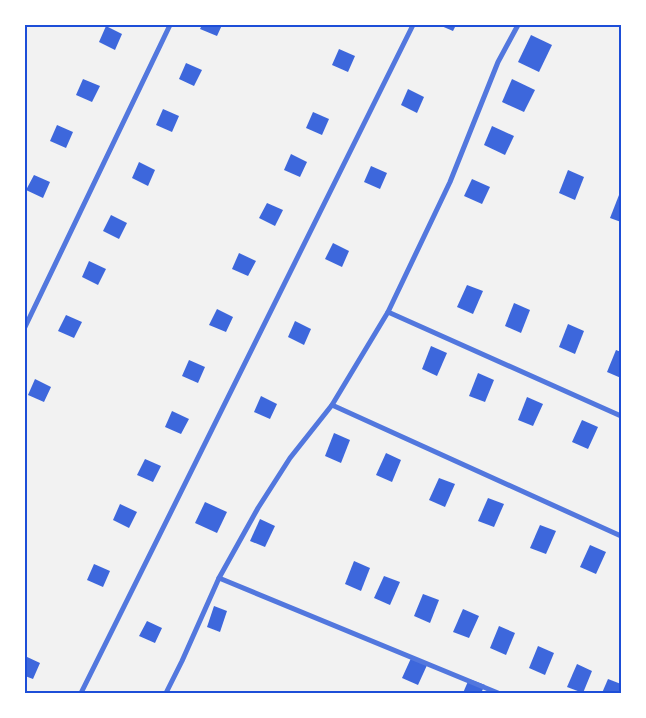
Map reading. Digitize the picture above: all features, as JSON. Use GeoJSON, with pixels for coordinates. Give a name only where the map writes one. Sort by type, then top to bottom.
{"type":"FeatureCollection","features":[{"type":"Feature","properties":{"kind":"street"},"geometry":{"type":"LineString","coordinates":[[25,327],[170,25]]}},
{"type":"Feature","properties":{"kind":"street"},"geometry":{"type":"LineString","coordinates":[[81,693],[413,25]]}},
{"type":"Feature","properties":{"kind":"street"},"geometry":{"type":"LineString","coordinates":[[166,693],[219,578],[258,508],[290,458],[332,405],[388,312],[450,182],[498,62],[518,25]]}},
{"type":"Feature","properties":{"kind":"street"},"geometry":{"type":"LineString","coordinates":[[388,312],[621,416]]}},
{"type":"Feature","properties":{"kind":"street"},"geometry":{"type":"LineString","coordinates":[[332,405],[621,536]]}},
{"type":"Feature","properties":{"kind":"street"},"geometry":{"type":"LineString","coordinates":[[219,578],[498,693]]}},
{"type":"Feature","properties":{"kind":"building"},"geometry":{"type":"Polygon","coordinates":[[[202,25],[222,25],[217,36],[200,29],[202,25]]]}},
{"type":"Feature","properties":{"kind":"building"},"geometry":{"type":"Polygon","coordinates":[[[439,25],[456,25],[453,31],[439,25]]]}},
{"type":"Feature","properties":{"kind":"building"},"geometry":{"type":"Polygon","coordinates":[[[106,26],[122,34],[115,50],[99,42],[106,26]]]}},
{"type":"Feature","properties":{"kind":"building"},"geometry":{"type":"Polygon","coordinates":[[[531,35],[552,45],[539,72],[518,62],[531,35]]]}},
{"type":"Feature","properties":{"kind":"building"},"geometry":{"type":"Polygon","coordinates":[[[339,49],[355,56],[348,72],[332,65],[339,49]]]}},
{"type":"Feature","properties":{"kind":"building"},"geometry":{"type":"Polygon","coordinates":[[[186,63],[202,70],[194,86],[179,79],[186,63]]]}},
{"type":"Feature","properties":{"kind":"building"},"geometry":{"type":"Polygon","coordinates":[[[83,79],[100,86],[92,102],[76,95],[83,79]]]}},
{"type":"Feature","properties":{"kind":"building"},"geometry":{"type":"Polygon","coordinates":[[[512,79],[535,90],[524,112],[502,102],[512,79]]]}},
{"type":"Feature","properties":{"kind":"building"},"geometry":{"type":"Polygon","coordinates":[[[408,89],[424,97],[417,113],[401,105],[408,89]]]}},
{"type":"Feature","properties":{"kind":"building"},"geometry":{"type":"Polygon","coordinates":[[[163,109],[179,116],[172,132],[156,125],[163,109]]]}},
{"type":"Feature","properties":{"kind":"building"},"geometry":{"type":"Polygon","coordinates":[[[313,112],[329,119],[322,135],[306,128],[313,112]]]}},
{"type":"Feature","properties":{"kind":"building"},"geometry":{"type":"Polygon","coordinates":[[[57,125],[73,132],[66,148],[50,141],[57,125]]]}},
{"type":"Feature","properties":{"kind":"building"},"geometry":{"type":"Polygon","coordinates":[[[492,126],[514,136],[505,155],[484,145],[492,126]]]}},
{"type":"Feature","properties":{"kind":"building"},"geometry":{"type":"Polygon","coordinates":[[[291,154],[307,162],[300,177],[284,170],[291,154]]]}},
{"type":"Feature","properties":{"kind":"building"},"geometry":{"type":"Polygon","coordinates":[[[139,162],[155,170],[148,186],[132,178],[139,162]]]}},
{"type":"Feature","properties":{"kind":"building"},"geometry":{"type":"Polygon","coordinates":[[[371,166],[387,173],[380,189],[364,182],[371,166]]]}},
{"type":"Feature","properties":{"kind":"building"},"geometry":{"type":"Polygon","coordinates":[[[568,170],[584,177],[575,200],[559,193],[568,170]]]}},
{"type":"Feature","properties":{"kind":"building"},"geometry":{"type":"Polygon","coordinates":[[[34,175],[50,182],[43,198],[26,190],[34,175]]]}},
{"type":"Feature","properties":{"kind":"building"},"geometry":{"type":"Polygon","coordinates":[[[472,179],[490,187],[482,204],[464,196],[472,179]]]}},
{"type":"Feature","properties":{"kind":"building"},"geometry":{"type":"Polygon","coordinates":[[[619,195],[621,196],[621,222],[610,218],[619,195]]]}},
{"type":"Feature","properties":{"kind":"building"},"geometry":{"type":"Polygon","coordinates":[[[267,203],[283,210],[275,226],[259,218],[267,203]]]}},
{"type":"Feature","properties":{"kind":"building"},"geometry":{"type":"Polygon","coordinates":[[[111,215],[127,223],[119,239],[103,231],[111,215]]]}},
{"type":"Feature","properties":{"kind":"building"},"geometry":{"type":"Polygon","coordinates":[[[333,243],[349,251],[342,267],[325,259],[333,243]]]}},
{"type":"Feature","properties":{"kind":"building"},"geometry":{"type":"Polygon","coordinates":[[[239,253],[256,261],[248,276],[232,269],[239,253]]]}},
{"type":"Feature","properties":{"kind":"building"},"geometry":{"type":"Polygon","coordinates":[[[89,261],[106,269],[98,285],[82,277],[89,261]]]}},
{"type":"Feature","properties":{"kind":"building"},"geometry":{"type":"Polygon","coordinates":[[[467,285],[483,291],[473,314],[457,307],[467,285]]]}},
{"type":"Feature","properties":{"kind":"building"},"geometry":{"type":"Polygon","coordinates":[[[514,303],[530,310],[521,333],[505,326],[514,303]]]}},
{"type":"Feature","properties":{"kind":"building"},"geometry":{"type":"Polygon","coordinates":[[[217,309],[233,317],[226,332],[209,325],[217,309]]]}},
{"type":"Feature","properties":{"kind":"building"},"geometry":{"type":"Polygon","coordinates":[[[66,315],[82,322],[74,338],[58,331],[66,315]]]}},
{"type":"Feature","properties":{"kind":"building"},"geometry":{"type":"Polygon","coordinates":[[[295,321],[311,329],[304,345],[288,337],[295,321]]]}},
{"type":"Feature","properties":{"kind":"building"},"geometry":{"type":"Polygon","coordinates":[[[568,324],[584,331],[575,354],[559,347],[568,324]]]}},
{"type":"Feature","properties":{"kind":"building"},"geometry":{"type":"Polygon","coordinates":[[[431,346],[447,353],[437,376],[422,369],[431,346]]]}},
{"type":"Feature","properties":{"kind":"building"},"geometry":{"type":"Polygon","coordinates":[[[616,350],[621,352],[621,378],[607,372],[616,350]]]}},
{"type":"Feature","properties":{"kind":"building"},"geometry":{"type":"Polygon","coordinates":[[[189,360],[205,367],[198,383],[182,376],[189,360]]]}},
{"type":"Feature","properties":{"kind":"building"},"geometry":{"type":"Polygon","coordinates":[[[478,373],[494,380],[485,402],[469,396],[478,373]]]}},
{"type":"Feature","properties":{"kind":"building"},"geometry":{"type":"Polygon","coordinates":[[[35,379],[51,387],[44,402],[28,395],[35,379]]]}},
{"type":"Feature","properties":{"kind":"building"},"geometry":{"type":"Polygon","coordinates":[[[261,396],[277,404],[270,419],[254,412],[261,396]]]}},
{"type":"Feature","properties":{"kind":"building"},"geometry":{"type":"Polygon","coordinates":[[[527,397],[543,404],[533,426],[518,420],[527,397]]]}},
{"type":"Feature","properties":{"kind":"building"},"geometry":{"type":"Polygon","coordinates":[[[172,411],[189,419],[181,434],[165,427],[172,411]]]}},
{"type":"Feature","properties":{"kind":"building"},"geometry":{"type":"Polygon","coordinates":[[[582,420],[598,427],[588,449],[572,442],[582,420]]]}},
{"type":"Feature","properties":{"kind":"building"},"geometry":{"type":"Polygon","coordinates":[[[334,433],[350,440],[341,463],[325,456],[334,433]]]}},
{"type":"Feature","properties":{"kind":"building"},"geometry":{"type":"Polygon","coordinates":[[[386,453],[401,460],[392,482],[376,475],[386,453]]]}},
{"type":"Feature","properties":{"kind":"building"},"geometry":{"type":"Polygon","coordinates":[[[145,459],[161,466],[153,482],[137,475],[145,459]]]}},
{"type":"Feature","properties":{"kind":"building"},"geometry":{"type":"Polygon","coordinates":[[[439,478],[455,484],[445,507],[429,500],[439,478]]]}},
{"type":"Feature","properties":{"kind":"building"},"geometry":{"type":"Polygon","coordinates":[[[488,498],[504,504],[494,527],[478,521],[488,498]]]}},
{"type":"Feature","properties":{"kind":"building"},"geometry":{"type":"Polygon","coordinates":[[[205,502],[227,512],[217,533],[195,523],[205,502]]]}},
{"type":"Feature","properties":{"kind":"building"},"geometry":{"type":"Polygon","coordinates":[[[120,504],[137,512],[129,528],[113,520],[120,504]]]}},
{"type":"Feature","properties":{"kind":"building"},"geometry":{"type":"Polygon","coordinates":[[[260,519],[275,526],[265,547],[250,541],[260,519]]]}},
{"type":"Feature","properties":{"kind":"building"},"geometry":{"type":"Polygon","coordinates":[[[540,525],[556,531],[546,554],[530,548],[540,525]]]}},
{"type":"Feature","properties":{"kind":"building"},"geometry":{"type":"Polygon","coordinates":[[[590,545],[606,552],[596,574],[580,567],[590,545]]]}},
{"type":"Feature","properties":{"kind":"building"},"geometry":{"type":"Polygon","coordinates":[[[354,561],[370,568],[361,591],[345,584],[354,561]]]}},
{"type":"Feature","properties":{"kind":"building"},"geometry":{"type":"Polygon","coordinates":[[[94,564],[110,571],[103,587],[87,580],[94,564]]]}},
{"type":"Feature","properties":{"kind":"building"},"geometry":{"type":"Polygon","coordinates":[[[384,576],[400,582],[390,605],[374,598],[384,576]]]}},
{"type":"Feature","properties":{"kind":"building"},"geometry":{"type":"Polygon","coordinates":[[[423,594],[439,600],[430,623],[414,616],[423,594]]]}},
{"type":"Feature","properties":{"kind":"building"},"geometry":{"type":"Polygon","coordinates":[[[214,606],[227,611],[220,632],[207,627],[214,606]]]}},
{"type":"Feature","properties":{"kind":"building"},"geometry":{"type":"Polygon","coordinates":[[[463,609],[479,616],[469,638],[453,632],[463,609]]]}},
{"type":"Feature","properties":{"kind":"building"},"geometry":{"type":"Polygon","coordinates":[[[147,621],[162,628],[155,643],[139,636],[147,621]]]}},
{"type":"Feature","properties":{"kind":"building"},"geometry":{"type":"Polygon","coordinates":[[[499,626],[515,633],[506,655],[490,648],[499,626]]]}},
{"type":"Feature","properties":{"kind":"building"},"geometry":{"type":"Polygon","coordinates":[[[538,646],[554,653],[545,675],[529,668],[538,646]]]}},
{"type":"Feature","properties":{"kind":"building"},"geometry":{"type":"Polygon","coordinates":[[[25,656],[40,663],[33,679],[25,676],[25,656]]]}},
{"type":"Feature","properties":{"kind":"building"},"geometry":{"type":"Polygon","coordinates":[[[412,656],[428,663],[418,685],[402,678],[412,656]]]}},
{"type":"Feature","properties":{"kind":"building"},"geometry":{"type":"Polygon","coordinates":[[[577,664],[592,671],[583,693],[567,687],[577,664]]]}},
{"type":"Feature","properties":{"kind":"building"},"geometry":{"type":"Polygon","coordinates":[[[469,679],[485,685],[481,693],[463,693],[469,679]]]}},
{"type":"Feature","properties":{"kind":"building"},"geometry":{"type":"Polygon","coordinates":[[[608,679],[621,684],[621,693],[602,693],[608,679]]]}}]}
